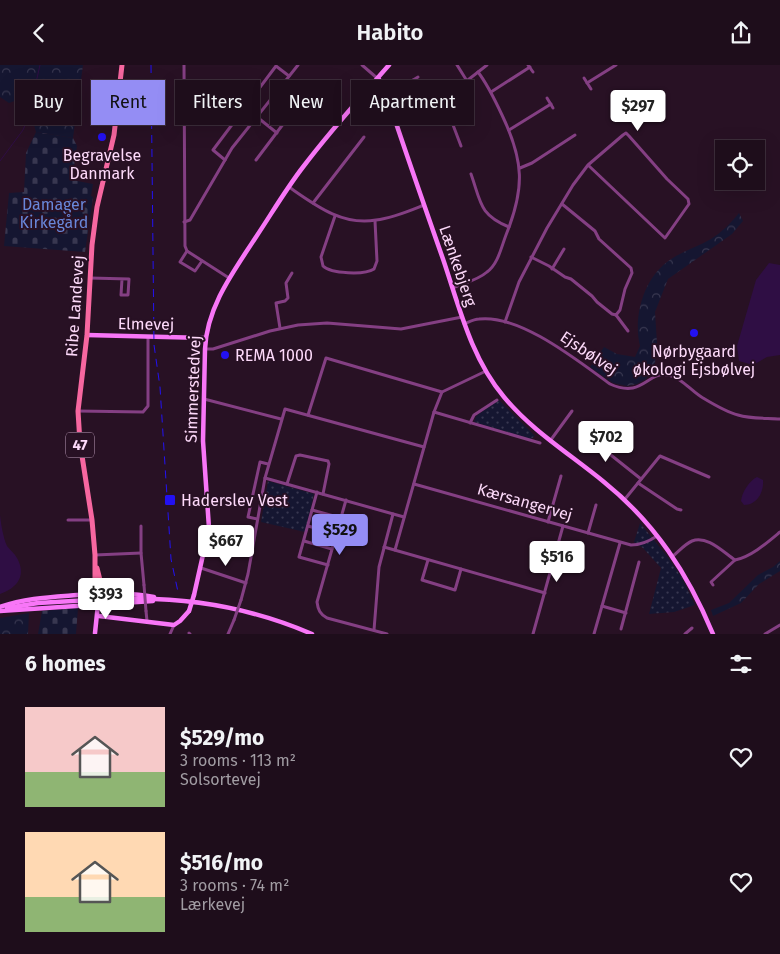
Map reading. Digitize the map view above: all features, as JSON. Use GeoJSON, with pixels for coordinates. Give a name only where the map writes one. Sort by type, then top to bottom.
{"type":"FeatureCollection","features":[{"type":"Feature","properties":{"kind":"main road","name":"Ribe Landevej"},"geometry":{"type":"LineString","coordinates":[[98,605],[92,520],[80,443],[78,411],[87,335],[94,224],[114,135],[122,65]]}},
{"type":"Feature","properties":{"kind":"main road","name":"Ribe Landevej"},"geometry":{"type":"LineString","coordinates":[[95,555],[95,576],[98,594]]}},
{"type":"Feature","properties":{"kind":"street"},"geometry":{"type":"LineString","coordinates":[[184,65],[185,246],[187,251],[229,278]]}},
{"type":"Feature","properties":{"kind":"street"},"geometry":{"type":"LineString","coordinates":[[260,113],[298,65]]}},
{"type":"Feature","properties":{"kind":"street"},"geometry":{"type":"LineString","coordinates":[[362,65],[378,78]]}},
{"type":"Feature","properties":{"kind":"street","name":"Simmerstedvej"},"geometry":{"type":"LineString","coordinates":[[174,625],[189,611],[208,540],[210,516],[204,454],[205,338],[215,307],[229,278],[289,187],[332,130],[389,65]]}},
{"type":"Feature","properties":{"kind":"street"},"geometry":{"type":"LineString","coordinates":[[457,65],[466,80]]}},
{"type":"Feature","properties":{"kind":"street"},"geometry":{"type":"LineString","coordinates":[[468,80],[487,65]]}},
{"type":"Feature","properties":{"kind":"street"},"geometry":{"type":"LineString","coordinates":[[587,83],[616,65]]}},
{"type":"Feature","properties":{"kind":"street"},"geometry":{"type":"LineString","coordinates":[[226,160],[213,150],[218,143],[276,66],[289,76]]}},
{"type":"Feature","properties":{"kind":"street"},"geometry":{"type":"LineString","coordinates":[[490,92],[529,66],[533,72]]}},
{"type":"Feature","properties":{"kind":"street"},"geometry":{"type":"LineString","coordinates":[[452,288],[488,272],[496,261],[509,227],[518,195],[520,168],[518,155],[509,130],[478,72]]}},
{"type":"Feature","properties":{"kind":"street"},"geometry":{"type":"LineString","coordinates":[[414,80],[418,77]]}},
{"type":"Feature","properties":{"kind":"street"},"geometry":{"type":"LineString","coordinates":[[584,78],[591,89]]}},
{"type":"Feature","properties":{"kind":"street"},"geometry":{"type":"LineString","coordinates":[[509,130],[552,106],[547,98]]}},
{"type":"Feature","properties":{"kind":"street"},"geometry":{"type":"LineString","coordinates":[[260,119],[277,133]]}},
{"type":"Feature","properties":{"kind":"street"},"geometry":{"type":"LineString","coordinates":[[184,222],[190,220],[232,148],[251,125]]}},
{"type":"Feature","properties":{"kind":"street"},"geometry":{"type":"LineString","coordinates":[[256,161],[283,125]]}},
{"type":"Feature","properties":{"kind":"street","name":"Lænkebjerg"},"geometry":{"type":"LineString","coordinates":[[397,125],[464,324],[486,371],[503,396],[530,424],[604,481],[643,517],[673,556],[690,584],[713,634]]}},
{"type":"Feature","properties":{"kind":"street"},"geometry":{"type":"LineString","coordinates":[[453,125],[461,146]]}},
{"type":"Feature","properties":{"kind":"street"},"geometry":{"type":"LineString","coordinates":[[506,322],[519,282],[562,204],[588,165],[626,133],[666,179],[688,199],[689,204],[665,238],[588,165]]}},
{"type":"Feature","properties":{"kind":"street"},"geometry":{"type":"LineString","coordinates":[[520,168],[532,163],[575,135]]}},
{"type":"Feature","properties":{"kind":"street"},"geometry":{"type":"LineString","coordinates":[[313,203],[364,137]]}},
{"type":"Feature","properties":{"kind":"street"},"geometry":{"type":"LineString","coordinates":[[471,174],[484,211],[496,222],[509,227]]}},
{"type":"Feature","properties":{"kind":"street"},"geometry":{"type":"LineString","coordinates":[[289,187],[335,216],[351,220],[375,221],[424,205]]}},
{"type":"Feature","properties":{"kind":"street"},"geometry":{"type":"LineString","coordinates":[[562,204],[595,231],[599,239],[631,267],[632,273],[625,289],[620,310],[616,315]]}},
{"type":"Feature","properties":{"kind":"street"},"geometry":{"type":"LineString","coordinates":[[335,216],[321,257],[323,266],[332,271],[366,273],[374,269],[377,261],[375,221]]}},
{"type":"Feature","properties":{"kind":"street"},"geometry":{"type":"LineString","coordinates":[[552,269],[564,249]]}},
{"type":"Feature","properties":{"kind":"street"},"geometry":{"type":"LineString","coordinates":[[187,251],[180,262],[195,271],[202,261]]}},
{"type":"Feature","properties":{"kind":"street"},"geometry":{"type":"LineString","coordinates":[[532,257],[571,279],[592,295],[612,315],[616,315],[628,331]]}},
{"type":"Feature","properties":{"kind":"street"},"geometry":{"type":"LineString","coordinates":[[280,328],[276,303],[285,301],[288,298],[286,283],[292,273]]}},
{"type":"Feature","properties":{"kind":"street"},"geometry":{"type":"LineString","coordinates":[[90,278],[129,279],[128,295],[121,295],[122,279]]}},
{"type":"Feature","properties":{"kind":"street"},"geometry":{"type":"LineString","coordinates":[[205,349],[213,349],[280,328],[298,325],[327,323],[401,329],[462,317]]}},
{"type":"Feature","properties":{"kind":"street","name":"Ejsbølvej"},"geometry":{"type":"LineString","coordinates":[[464,324],[486,318],[506,322],[530,331],[551,342],[610,384],[618,387],[626,389],[635,388],[657,376],[666,374],[677,379],[703,399],[737,415],[780,419]]}},
{"type":"Feature","properties":{"kind":"street","name":"Elmevej"},"geometry":{"type":"LineString","coordinates":[[87,335],[205,338]]}},
{"type":"Feature","properties":{"kind":"street"},"geometry":{"type":"LineString","coordinates":[[78,411],[142,412],[148,406],[148,337]]}},
{"type":"Feature","properties":{"kind":"street"},"geometry":{"type":"LineString","coordinates":[[308,415],[326,358],[442,392],[486,371]]}},
{"type":"Feature","properties":{"kind":"street"},"geometry":{"type":"LineString","coordinates":[[395,550],[434,412],[442,392]]}},
{"type":"Feature","properties":{"kind":"street"},"geometry":{"type":"LineString","coordinates":[[204,399],[281,419]]}},
{"type":"Feature","properties":{"kind":"street"},"geometry":{"type":"LineString","coordinates":[[470,423],[474,415],[497,399]]}},
{"type":"Feature","properties":{"kind":"street"},"geometry":{"type":"LineString","coordinates":[[228,634],[246,583],[264,478],[285,409],[424,447]]}},
{"type":"Feature","properties":{"kind":"street"},"geometry":{"type":"LineString","coordinates":[[550,441],[572,411]]}},
{"type":"Feature","properties":{"kind":"street"},"geometry":{"type":"LineString","coordinates":[[434,412],[540,443]]}},
{"type":"Feature","properties":{"kind":"street"},"geometry":{"type":"LineString","coordinates":[[582,432],[641,479]]}},
{"type":"Feature","properties":{"kind":"street"},"geometry":{"type":"LineString","coordinates":[[287,484],[296,456],[324,459],[329,464],[323,494]]}},
{"type":"Feature","properties":{"kind":"street"},"geometry":{"type":"LineString","coordinates":[[625,499],[660,456],[709,477]]}},
{"type":"Feature","properties":{"kind":"street"},"geometry":{"type":"LineString","coordinates":[[257,519],[248,517],[252,497],[260,461],[268,464]]}},
{"type":"Feature","properties":{"kind":"street"},"geometry":{"type":"LineString","coordinates":[[548,522],[561,476]]}},
{"type":"Feature","properties":{"kind":"street"},"geometry":{"type":"LineString","coordinates":[[264,478],[404,517]]}},
{"type":"Feature","properties":{"kind":"street"},"geometry":{"type":"LineString","coordinates":[[638,483],[681,510]]}},
{"type":"Feature","properties":{"kind":"street","name":"Kærsangervej"},"geometry":{"type":"LineString","coordinates":[[414,484],[620,543],[640,545],[657,536]]}},
{"type":"Feature","properties":{"kind":"street"},"geometry":{"type":"LineString","coordinates":[[317,492],[299,557],[328,565]]}},
{"type":"Feature","properties":{"kind":"street"},"geometry":{"type":"LineString","coordinates":[[346,501],[317,602],[320,612],[327,618],[387,634]]}},
{"type":"Feature","properties":{"kind":"street"},"geometry":{"type":"LineString","coordinates":[[588,533],[596,505]]}},
{"type":"Feature","properties":{"kind":"street"},"geometry":{"type":"LineString","coordinates":[[312,510],[341,518]]}},
{"type":"Feature","properties":{"kind":"street"},"geometry":{"type":"LineString","coordinates":[[374,631],[378,579],[393,514]]}},
{"type":"Feature","properties":{"kind":"street"},"geometry":{"type":"LineString","coordinates":[[68,520],[92,520]]}},
{"type":"Feature","properties":{"kind":"street"},"geometry":{"type":"LineString","coordinates":[[141,526],[141,553],[147,621]]}},
{"type":"Feature","properties":{"kind":"street"},"geometry":{"type":"LineString","coordinates":[[308,526],[337,533]]}},
{"type":"Feature","properties":{"kind":"street"},"geometry":{"type":"LineString","coordinates":[[533,634],[564,526]]}},
{"type":"Feature","properties":{"kind":"street"},"geometry":{"type":"LineString","coordinates":[[713,585],[710,582],[735,559],[756,550],[780,532]]}},
{"type":"Feature","properties":{"kind":"street"},"geometry":{"type":"LineString","coordinates":[[673,556],[690,542],[702,540],[712,544],[735,559]]}},
{"type":"Feature","properties":{"kind":"street"},"geometry":{"type":"LineString","coordinates":[[304,541],[332,549]]}},
{"type":"Feature","properties":{"kind":"street"},"geometry":{"type":"LineString","coordinates":[[594,634],[620,543]]}},
{"type":"Feature","properties":{"kind":"street"},"geometry":{"type":"LineString","coordinates":[[384,547],[545,593]]}},
{"type":"Feature","properties":{"kind":"street"},"geometry":{"type":"LineString","coordinates":[[95,555],[141,553]]}},
{"type":"Feature","properties":{"kind":"street"},"geometry":{"type":"LineString","coordinates":[[428,560],[422,580],[455,590],[461,569]]}},
{"type":"Feature","properties":{"kind":"street"},"geometry":{"type":"LineString","coordinates":[[621,629],[639,562]]}},
{"type":"Feature","properties":{"kind":"street"},"geometry":{"type":"LineString","coordinates":[[201,568],[246,583]]}},
{"type":"Feature","properties":{"kind":"street"},"geometry":{"type":"LineString","coordinates":[[0,609],[29,599],[98,594],[141,594],[210,604],[247,612],[312,634]]}},
{"type":"Feature","properties":{"kind":"street"},"geometry":{"type":"LineString","coordinates":[[105,599],[168,599]]}},
{"type":"Feature","properties":{"kind":"street"},"geometry":{"type":"LineString","coordinates":[[0,609],[140,603],[168,599]]}},
{"type":"Feature","properties":{"kind":"street"},"geometry":{"type":"LineString","coordinates":[[0,609],[38,603],[90,600]]}},
{"type":"Feature","properties":{"kind":"street"},"geometry":{"type":"LineString","coordinates":[[94,633],[99,616],[98,605]]}},
{"type":"Feature","properties":{"kind":"street"},"geometry":{"type":"LineString","coordinates":[[94,633],[98,605]]}},
{"type":"Feature","properties":{"kind":"street"},"geometry":{"type":"LineString","coordinates":[[602,606],[626,613]]}},
{"type":"Feature","properties":{"kind":"street"},"geometry":{"type":"LineString","coordinates":[[99,616],[174,625],[170,634]]}},
{"type":"Feature","properties":{"kind":"street"},"geometry":{"type":"LineString","coordinates":[[765,634],[780,625]]}},
{"type":"Feature","properties":{"kind":"street"},"geometry":{"type":"LineString","coordinates":[[684,634],[692,628]]}},
{"type":"Feature","properties":{"kind":"green space"},"geometry":{"type":"Polygon","coordinates":[[[0,65],[83,65],[81,80],[15,80],[15,101],[9,103],[0,97],[0,65]]]}},
{"type":"Feature","properties":{"kind":"green space"},"geometry":{"type":"Polygon","coordinates":[[[34,125],[75,125],[73,138],[36,132],[34,125]]]}},
{"type":"Feature","properties":{"kind":"green space","name":"Damager Kirkegård"},"geometry":{"type":"Polygon","coordinates":[[[36,132],[73,138],[77,146],[72,180],[93,184],[91,196],[93,197],[85,252],[4,246],[9,193],[24,192],[26,153],[36,132]]]}},
{"type":"Feature","properties":{"kind":"green space"},"geometry":{"type":"Polygon","coordinates":[[[739,213],[743,221],[732,234],[668,279],[655,312],[657,343],[655,363],[646,379],[637,384],[627,386],[613,383],[590,367],[604,347],[617,354],[635,357],[640,346],[638,335],[639,312],[646,289],[652,279],[672,258],[711,239],[730,224],[739,213]]]}},
{"type":"Feature","properties":{"kind":"green space"},"geometry":{"type":"Polygon","coordinates":[[[499,400],[535,436],[531,439],[474,422],[476,416],[499,400]]]}},
{"type":"Feature","properties":{"kind":"green space"},"geometry":{"type":"Polygon","coordinates":[[[268,481],[314,494],[305,532],[261,522],[268,481]]]}},
{"type":"Feature","properties":{"kind":"green space"},"geometry":{"type":"Polygon","coordinates":[[[640,523],[682,578],[695,605],[674,612],[649,614],[661,568],[643,548],[634,542],[640,523]]]}},
{"type":"Feature","properties":{"kind":"green space"},"geometry":{"type":"Polygon","coordinates":[[[780,561],[780,571],[759,584],[741,603],[713,616],[711,610],[729,603],[758,575],[780,561]]]}},
{"type":"Feature","properties":{"kind":"green space"},"geometry":{"type":"Polygon","coordinates":[[[78,608],[76,634],[38,634],[42,611],[78,608]]]}},
{"type":"Feature","properties":{"kind":"green space"},"geometry":{"type":"Polygon","coordinates":[[[29,613],[28,634],[0,634],[0,618],[29,613]]]}},
{"type":"Feature","properties":{"kind":"shaded area"},"geometry":{"type":"Polygon","coordinates":[[[769,263],[780,265],[780,355],[767,357],[753,365],[739,361],[737,346],[756,280],[769,263]]]}},
{"type":"Feature","properties":{"kind":"shaded area"},"geometry":{"type":"Polygon","coordinates":[[[757,477],[763,480],[761,493],[753,503],[744,505],[741,501],[744,491],[751,481],[757,477]]]}},
{"type":"Feature","properties":{"kind":"shaded area"},"geometry":{"type":"Polygon","coordinates":[[[0,515],[2,531],[7,546],[17,558],[21,570],[19,581],[0,594],[0,515]]]}},
{"type":"Feature","properties":{"kind":"waterway"},"geometry":{"type":"LineString","coordinates":[[0,161],[23,130],[28,118],[40,65]]}},
{"type":"Feature","properties":{"kind":"railway"},"geometry":{"type":"LineString","coordinates":[[151,65],[154,345],[160,387],[171,559],[178,592]]}},
{"type":"Feature","properties":{"kind":"place","name":"Begravelse Danmark"},"geometry":{"type":"Point","coordinates":[102,137]}},
{"type":"Feature","properties":{"kind":"place","name":"Nørbygaard økologi Ejsbølvej"},"geometry":{"type":"Point","coordinates":[694,333]}},
{"type":"Feature","properties":{"kind":"place","name":"REMA 1000"},"geometry":{"type":"Point","coordinates":[225,355]}},
{"type":"Feature","properties":{"kind":"place","name":"Haderslev Vest"},"geometry":{"type":"Point","coordinates":[170,500]}}]}
